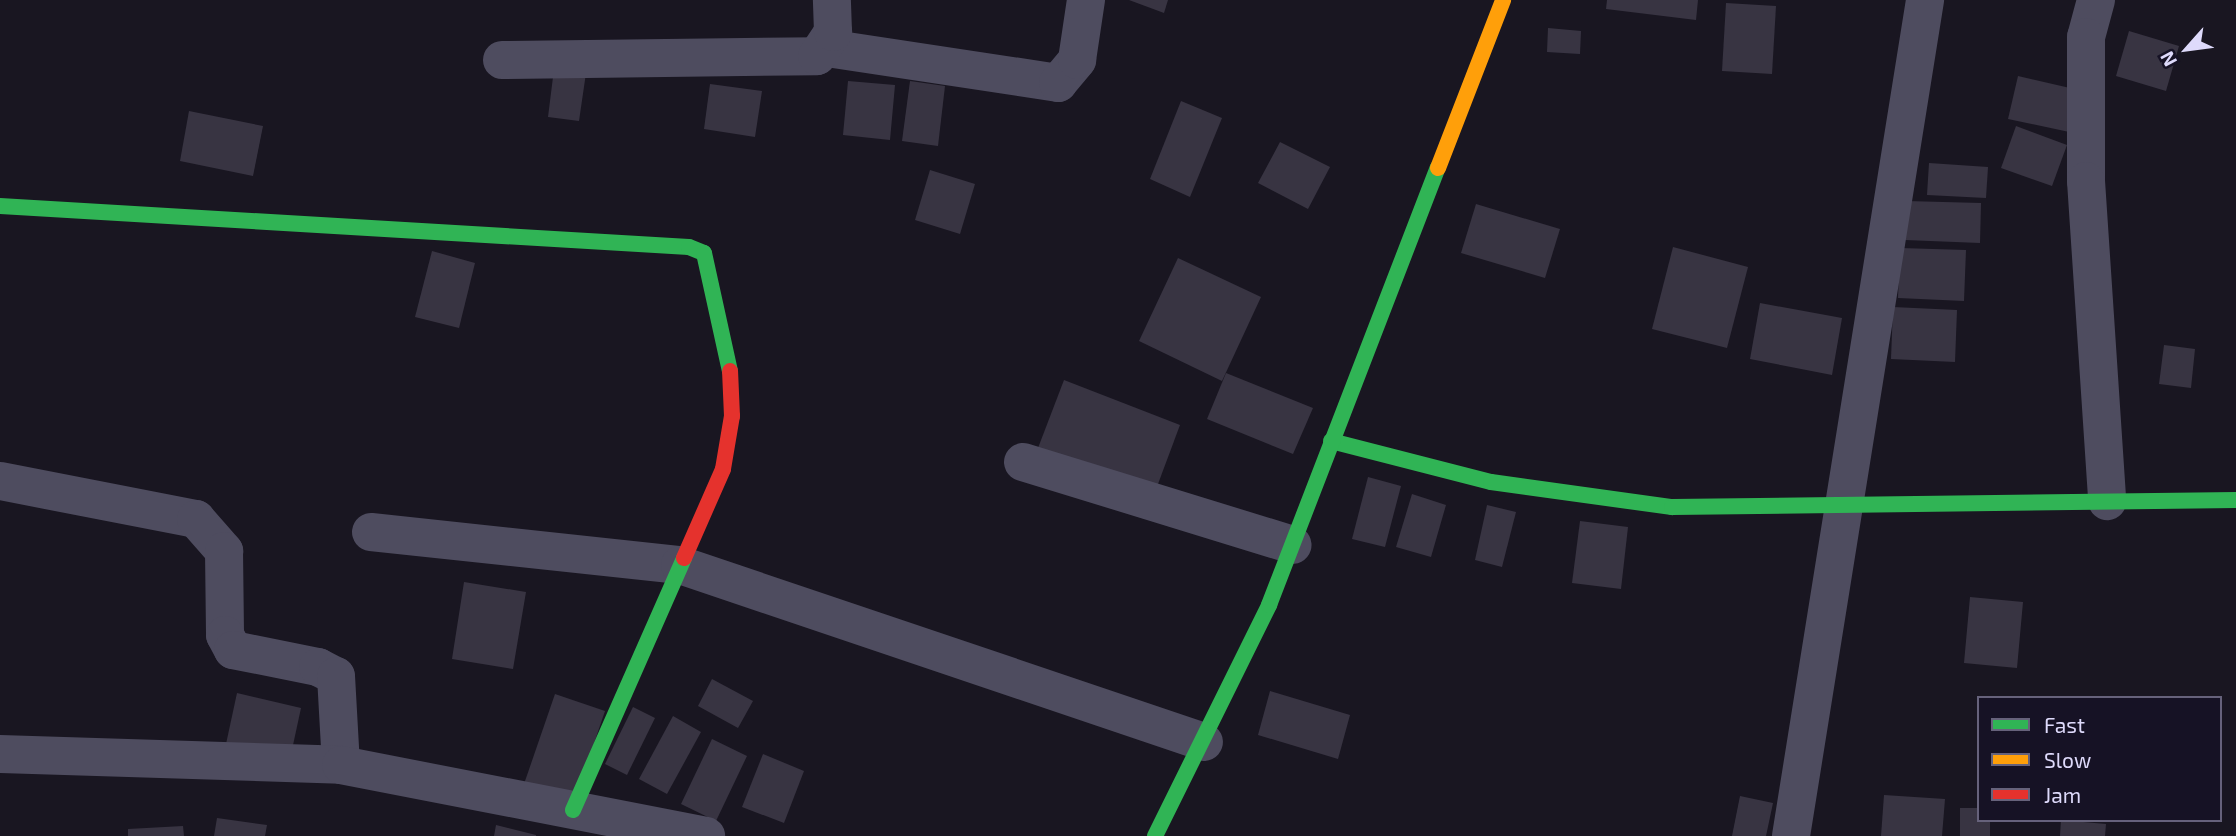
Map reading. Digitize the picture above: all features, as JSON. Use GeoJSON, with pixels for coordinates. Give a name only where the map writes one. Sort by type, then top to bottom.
{"type":"FeatureCollection","features":[{"type":"Feature","properties":{"kind":"street"},"geometry":{"type":"LineString","coordinates":[[827,48],[832,0]]}},
{"type":"Feature","properties":{"kind":"street"},"geometry":{"type":"LineString","coordinates":[[502,60],[804,59],[827,48],[1058,83],[1072,74],[1077,60],[1086,0]]}},
{"type":"Feature","properties":{"kind":"street"},"geometry":{"type":"LineString","coordinates":[[1155,836],[1204,742],[1292,545],[1503,0]]}},
{"type":"Feature","properties":{"kind":"street"},"geometry":{"type":"LineString","coordinates":[[1791,836],[1924,0]]}},
{"type":"Feature","properties":{"kind":"street"},"geometry":{"type":"LineString","coordinates":[[2096,0],[2087,37],[2086,181],[2107,501]]}},
{"type":"Feature","properties":{"kind":"street"},"geometry":{"type":"LineString","coordinates":[[0,206],[698,248],[707,259],[730,370],[732,416],[723,469],[573,810]]}},
{"type":"Feature","properties":{"kind":"street"},"geometry":{"type":"LineString","coordinates":[[1331,441],[1491,482],[1672,507],[2236,500]]}},
{"type":"Feature","properties":{"kind":"street"},"geometry":{"type":"LineString","coordinates":[[1023,462],[1292,545]]}},
{"type":"Feature","properties":{"kind":"street"},"geometry":{"type":"LineString","coordinates":[[0,481],[196,519],[224,551],[225,635],[233,650],[318,667],[335,676],[341,765]]}},
{"type":"Feature","properties":{"kind":"street"},"geometry":{"type":"LineString","coordinates":[[372,532],[680,565],[1204,742]]}},
{"type":"Feature","properties":{"kind":"street"},"geometry":{"type":"LineString","coordinates":[[0,754],[341,765],[706,836]]}},
{"type":"Feature","properties":{"kind":"building"},"geometry":{"type":"Polygon","coordinates":[[[1129,0],[1168,0],[1164,13],[1129,0]]]}},
{"type":"Feature","properties":{"kind":"building"},"geometry":{"type":"Polygon","coordinates":[[[1607,0],[1698,0],[1696,20],[1606,9],[1607,0]]]}},
{"type":"Feature","properties":{"kind":"building"},"geometry":{"type":"Polygon","coordinates":[[[1726,3],[1776,6],[1772,74],[1722,71],[1726,3]]]}},
{"type":"Feature","properties":{"kind":"building"},"geometry":{"type":"Polygon","coordinates":[[[1548,28],[1581,31],[1580,54],[1547,52],[1548,28]]]}},
{"type":"Feature","properties":{"kind":"building"},"geometry":{"type":"Polygon","coordinates":[[[2129,31],[2179,46],[2166,91],[2116,76],[2129,31]]]}},
{"type":"Feature","properties":{"kind":"building"},"geometry":{"type":"Polygon","coordinates":[[[554,69],[586,73],[579,121],[548,117],[554,69]]]}},
{"type":"Feature","properties":{"kind":"building"},"geometry":{"type":"Polygon","coordinates":[[[2018,76],[2083,91],[2074,133],[2008,119],[2018,76]]]}},
{"type":"Feature","properties":{"kind":"building"},"geometry":{"type":"Polygon","coordinates":[[[848,81],[895,85],[890,140],[843,135],[848,81]]]}},
{"type":"Feature","properties":{"kind":"building"},"geometry":{"type":"Polygon","coordinates":[[[910,81],[945,86],[938,146],[902,141],[910,81]]]}},
{"type":"Feature","properties":{"kind":"building"},"geometry":{"type":"Polygon","coordinates":[[[710,84],[762,91],[755,137],[704,129],[710,84]]]}},
{"type":"Feature","properties":{"kind":"building"},"geometry":{"type":"Polygon","coordinates":[[[1181,101],[1222,118],[1190,197],[1150,179],[1181,101]]]}},
{"type":"Feature","properties":{"kind":"building"},"geometry":{"type":"Polygon","coordinates":[[[189,111],[263,126],[253,176],[180,161],[189,111]]]}},
{"type":"Feature","properties":{"kind":"building"},"geometry":{"type":"Polygon","coordinates":[[[2016,126],[2067,145],[2052,186],[2001,168],[2016,126]]]}},
{"type":"Feature","properties":{"kind":"building"},"geometry":{"type":"Polygon","coordinates":[[[1280,142],[1330,167],[1308,209],[1258,183],[1280,142]]]}},
{"type":"Feature","properties":{"kind":"building"},"geometry":{"type":"Polygon","coordinates":[[[1929,163],[1988,167],[1986,198],[1927,195],[1929,163]]]}},
{"type":"Feature","properties":{"kind":"building"},"geometry":{"type":"Polygon","coordinates":[[[930,170],[975,184],[960,234],[915,220],[930,170]]]}},
{"type":"Feature","properties":{"kind":"building"},"geometry":{"type":"Polygon","coordinates":[[[1906,201],[1981,203],[1980,243],[1905,240],[1906,201]]]}},
{"type":"Feature","properties":{"kind":"building"},"geometry":{"type":"Polygon","coordinates":[[[1476,204],[1560,229],[1545,278],[1461,253],[1476,204]]]}},
{"type":"Feature","properties":{"kind":"building"},"geometry":{"type":"Polygon","coordinates":[[[1673,247],[1748,267],[1727,348],[1652,329],[1673,247]]]}},
{"type":"Feature","properties":{"kind":"building"},"geometry":{"type":"Polygon","coordinates":[[[1900,248],[1966,250],[1964,301],[1898,298],[1900,248]]]}},
{"type":"Feature","properties":{"kind":"building"},"geometry":{"type":"Polygon","coordinates":[[[432,251],[475,263],[459,328],[415,317],[432,251]]]}},
{"type":"Feature","properties":{"kind":"building"},"geometry":{"type":"Polygon","coordinates":[[[1178,258],[1261,297],[1222,381],[1139,341],[1178,258]]]}},
{"type":"Feature","properties":{"kind":"building"},"geometry":{"type":"Polygon","coordinates":[[[1760,303],[1842,318],[1832,375],[1750,359],[1760,303]]]}},
{"type":"Feature","properties":{"kind":"building"},"geometry":{"type":"Polygon","coordinates":[[[1893,307],[1957,310],[1955,362],[1891,359],[1893,307]]]}},
{"type":"Feature","properties":{"kind":"building"},"geometry":{"type":"Polygon","coordinates":[[[2164,345],[2195,349],[2191,388],[2159,384],[2164,345]]]}},
{"type":"Feature","properties":{"kind":"building"},"geometry":{"type":"Polygon","coordinates":[[[1226,373],[1313,408],[1293,454],[1207,419],[1226,373]]]}},
{"type":"Feature","properties":{"kind":"building"},"geometry":{"type":"Polygon","coordinates":[[[1064,380],[1180,425],[1155,492],[1038,448],[1064,380]]]}},
{"type":"Feature","properties":{"kind":"building"},"geometry":{"type":"Polygon","coordinates":[[[1368,477],[1401,486],[1385,547],[1352,539],[1368,477]]]}},
{"type":"Feature","properties":{"kind":"building"},"geometry":{"type":"Polygon","coordinates":[[[1412,494],[1446,505],[1431,557],[1396,547],[1412,494]]]}},
{"type":"Feature","properties":{"kind":"building"},"geometry":{"type":"Polygon","coordinates":[[[1487,505],[1516,512],[1502,567],[1475,560],[1487,505]]]}},
{"type":"Feature","properties":{"kind":"building"},"geometry":{"type":"Polygon","coordinates":[[[1580,521],[1628,527],[1621,589],[1572,583],[1580,521]]]}},
{"type":"Feature","properties":{"kind":"building"},"geometry":{"type":"Polygon","coordinates":[[[464,582],[526,592],[513,669],[452,659],[464,582]]]}},
{"type":"Feature","properties":{"kind":"building"},"geometry":{"type":"Polygon","coordinates":[[[1970,597],[2023,602],[2017,668],[1964,663],[1970,597]]]}},
{"type":"Feature","properties":{"kind":"building"},"geometry":{"type":"Polygon","coordinates":[[[712,679],[753,701],[738,728],[698,706],[712,679]]]}},
{"type":"Feature","properties":{"kind":"building"},"geometry":{"type":"Polygon","coordinates":[[[1270,691],[1350,715],[1338,759],[1258,735],[1270,691]]]}},
{"type":"Feature","properties":{"kind":"building"},"geometry":{"type":"Polygon","coordinates":[[[237,693],[301,708],[290,759],[226,744],[237,693]]]}},
{"type":"Feature","properties":{"kind":"building"},"geometry":{"type":"Polygon","coordinates":[[[555,694],[605,711],[574,802],[524,784],[555,694]]]}},
{"type":"Feature","properties":{"kind":"building"},"geometry":{"type":"Polygon","coordinates":[[[633,707],[655,718],[627,775],[605,764],[633,707]]]}},
{"type":"Feature","properties":{"kind":"building"},"geometry":{"type":"Polygon","coordinates":[[[673,716],[701,732],[667,794],[639,779],[673,716]]]}},
{"type":"Feature","properties":{"kind":"building"},"geometry":{"type":"Polygon","coordinates":[[[712,739],[747,756],[716,821],[681,804],[712,739]]]}},
{"type":"Feature","properties":{"kind":"building"},"geometry":{"type":"Polygon","coordinates":[[[763,754],[804,771],[784,823],[742,807],[763,754]]]}},
{"type":"Feature","properties":{"kind":"building"},"geometry":{"type":"Polygon","coordinates":[[[1884,795],[1945,799],[1942,836],[1881,836],[1884,795]]]}},
{"type":"Feature","properties":{"kind":"building"},"geometry":{"type":"Polygon","coordinates":[[[1740,796],[1773,803],[1766,836],[1732,836],[1740,796]]]}},
{"type":"Feature","properties":{"kind":"building"},"geometry":{"type":"Polygon","coordinates":[[[1960,808],[1977,808],[1977,822],[1990,822],[1990,836],[1960,836],[1960,808]]]}},
{"type":"Feature","properties":{"kind":"building"},"geometry":{"type":"Polygon","coordinates":[[[217,818],[267,825],[265,836],[214,836],[217,818]]]}},
{"type":"Feature","properties":{"kind":"building"},"geometry":{"type":"Polygon","coordinates":[[[2061,822],[2106,824],[2105,836],[2060,836],[2061,822]]]}},
{"type":"Feature","properties":{"kind":"building"},"geometry":{"type":"Polygon","coordinates":[[[496,825],[536,835],[536,836],[494,836],[496,825]]]}},
{"type":"Feature","properties":{"kind":"building"},"geometry":{"type":"Polygon","coordinates":[[[183,826],[184,836],[128,836],[128,829],[183,826]]]}},
{"type":"Feature","properties":{"kind":"traffic: fast"},"geometry":{"type":"LineString","coordinates":[[1155,836],[1269,605],[1438,168]]}},
{"type":"Feature","properties":{"kind":"traffic: fast"},"geometry":{"type":"LineString","coordinates":[[0,206],[689,247],[704,253],[730,371]]}},
{"type":"Feature","properties":{"kind":"traffic: fast"},"geometry":{"type":"LineString","coordinates":[[1331,441],[1491,482],[1672,507],[2236,500]]}},
{"type":"Feature","properties":{"kind":"traffic: fast"},"geometry":{"type":"LineString","coordinates":[[573,810],[684,558]]}},
{"type":"Feature","properties":{"kind":"traffic: slow"},"geometry":{"type":"LineString","coordinates":[[1438,168],[1503,0]]}},
{"type":"Feature","properties":{"kind":"traffic: jam"},"geometry":{"type":"LineString","coordinates":[[684,558],[723,469],[732,416],[730,371]]}}]}
